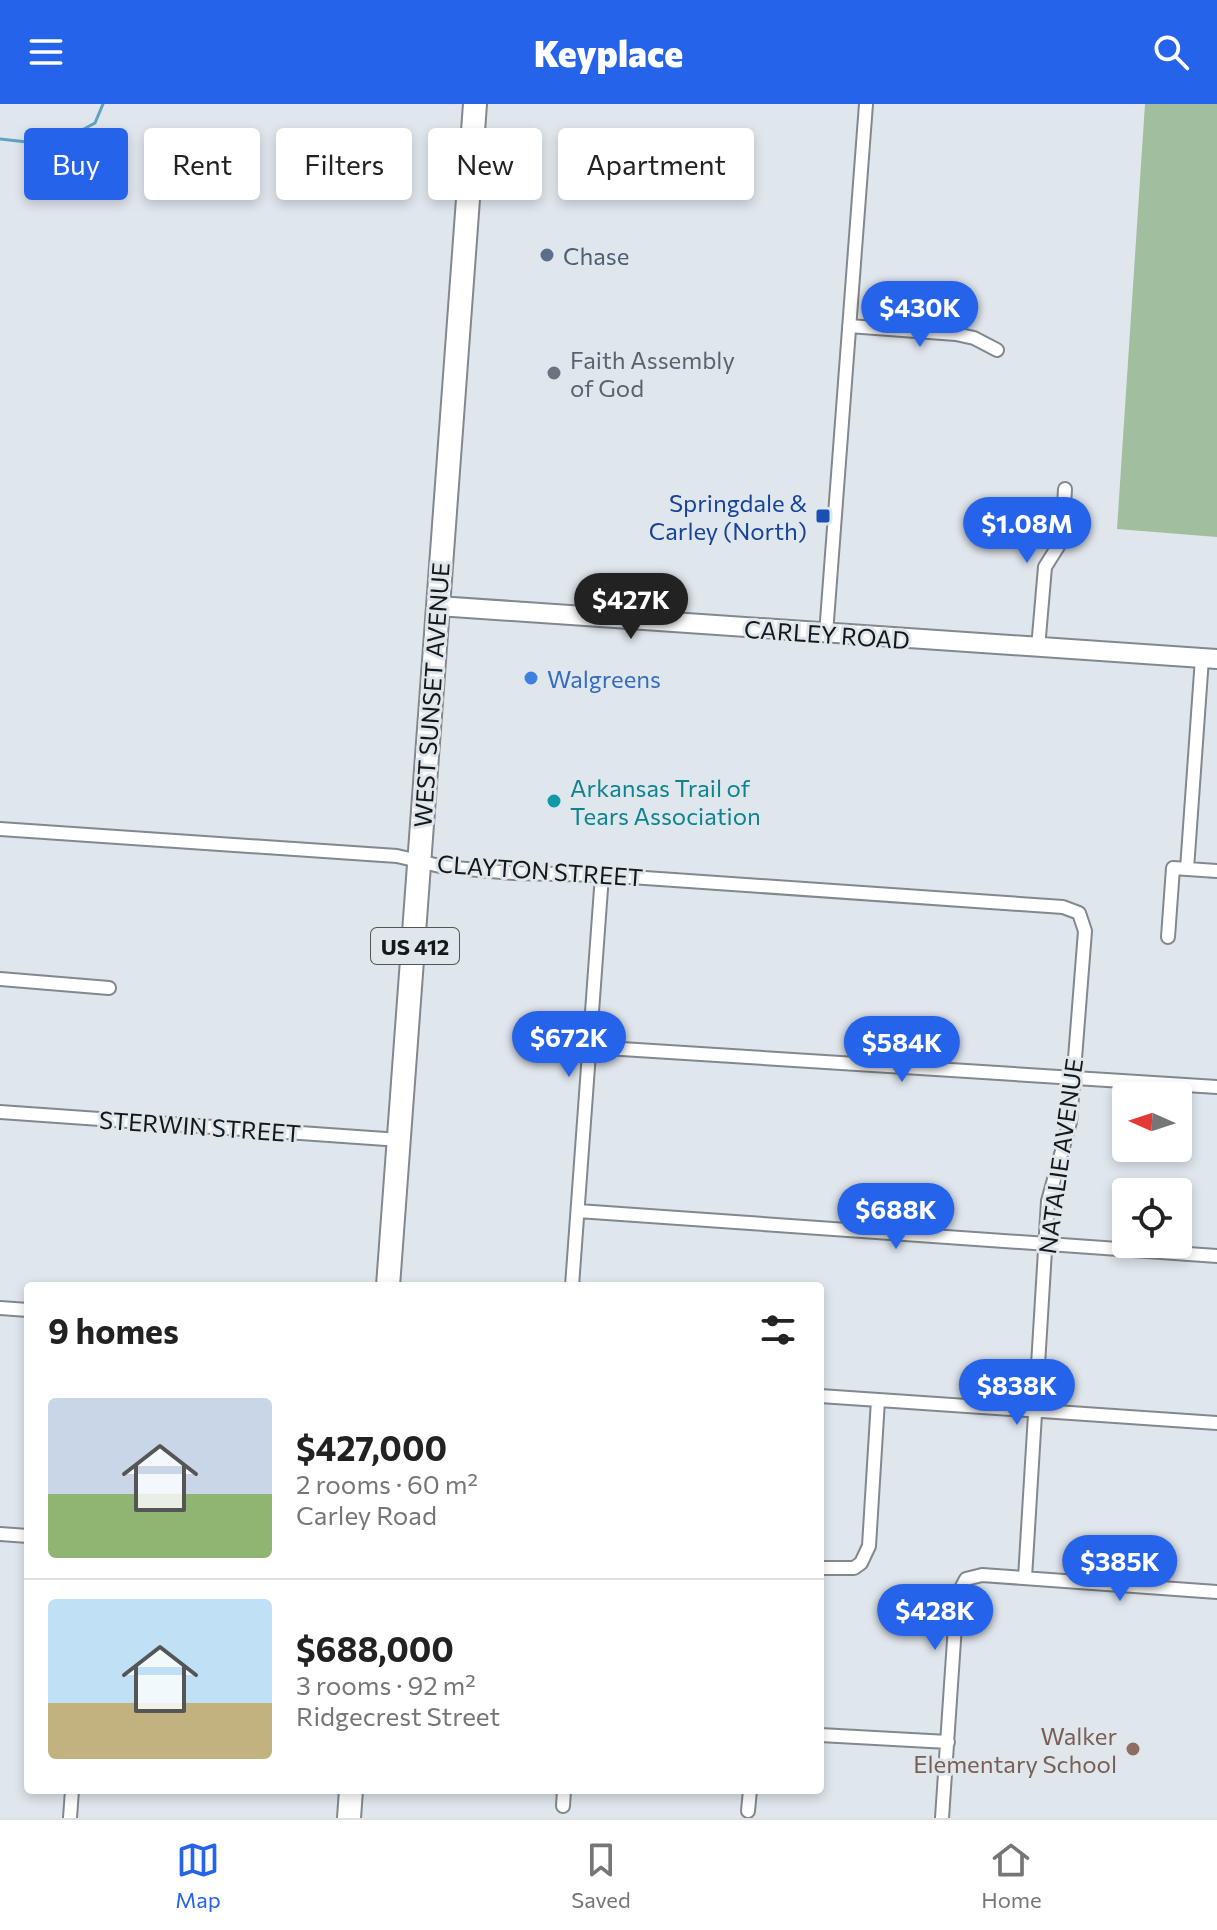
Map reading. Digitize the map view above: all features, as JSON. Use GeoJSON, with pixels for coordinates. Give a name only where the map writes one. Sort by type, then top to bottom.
{"type":"FeatureCollection","features":[{"type":"Feature","properties":{"kind":"highway","name":"WEST SUNSET AVENUE"},"geometry":{"type":"LineString","coordinates":[[388,1282],[475,104]]}},
{"type":"Feature","properties":{"kind":"highway"},"geometry":{"type":"LineString","coordinates":[[349,1818],[351,1794]]}},
{"type":"Feature","properties":{"kind":"street"},"geometry":{"type":"LineString","coordinates":[[826,634],[866,104]]}},
{"type":"Feature","properties":{"kind":"street"},"geometry":{"type":"LineString","coordinates":[[849,326],[956,334],[974,338],[997,350]]}},
{"type":"Feature","properties":{"kind":"street"},"geometry":{"type":"LineString","coordinates":[[1038,648],[1045,567],[1062,540],[1065,489]]}},
{"type":"Feature","properties":{"kind":"street","name":"CARLEY ROAD"},"geometry":{"type":"LineString","coordinates":[[438,606],[1210,659]]}},
{"type":"Feature","properties":{"kind":"street"},"geometry":{"type":"LineString","coordinates":[[1187,869],[1210,659]]}},
{"type":"Feature","properties":{"kind":"street","name":"CLAYTON STREET"},"geometry":{"type":"LineString","coordinates":[[0,829],[397,856],[444,867],[514,873],[602,875],[1063,907],[1079,913]]}},
{"type":"Feature","properties":{"kind":"street"},"geometry":{"type":"LineString","coordinates":[[1168,937],[1173,868],[1217,871]]}},
{"type":"Feature","properties":{"kind":"street"},"geometry":{"type":"LineString","coordinates":[[572,1282],[602,875]]}},
{"type":"Feature","properties":{"kind":"street","name":"NATALIE AVENUE"},"geometry":{"type":"LineString","coordinates":[[1025,1578],[1048,1201],[1066,1142],[1073,1077],[1085,931],[1079,913]]}},
{"type":"Feature","properties":{"kind":"street"},"geometry":{"type":"LineString","coordinates":[[0,979],[109,988]]}},
{"type":"Feature","properties":{"kind":"street"},"geometry":{"type":"LineString","coordinates":[[590,1047],[1217,1087]]}},
{"type":"Feature","properties":{"kind":"street","name":"STERWIN STREET"},"geometry":{"type":"LineString","coordinates":[[0,1112],[400,1140]]}},
{"type":"Feature","properties":{"kind":"street"},"geometry":{"type":"LineString","coordinates":[[578,1211],[1217,1256]]}},
{"type":"Feature","properties":{"kind":"street"},"geometry":{"type":"LineString","coordinates":[[0,1308],[24,1310]]}},
{"type":"Feature","properties":{"kind":"street"},"geometry":{"type":"LineString","coordinates":[[824,1396],[1217,1423]]}},
{"type":"Feature","properties":{"kind":"street"},"geometry":{"type":"LineString","coordinates":[[824,1568],[845,1569],[861,1563],[869,1546],[878,1400]]}},
{"type":"Feature","properties":{"kind":"street"},"geometry":{"type":"LineString","coordinates":[[0,1534],[24,1536]]}},
{"type":"Feature","properties":{"kind":"street"},"geometry":{"type":"LineString","coordinates":[[942,1818],[957,1596],[966,1579],[982,1575],[1217,1592]]}},
{"type":"Feature","properties":{"kind":"street"},"geometry":{"type":"LineString","coordinates":[[824,1735],[948,1742]]}},
{"type":"Feature","properties":{"kind":"street"},"geometry":{"type":"LineString","coordinates":[[70,1818],[72,1794]]}},
{"type":"Feature","properties":{"kind":"street"},"geometry":{"type":"LineString","coordinates":[[563,1806],[564,1794]]}},
{"type":"Feature","properties":{"kind":"street"},"geometry":{"type":"LineString","coordinates":[[748,1811],[750,1794]]}},
{"type":"Feature","properties":{"kind":"green space"},"geometry":{"type":"Polygon","coordinates":[[[1145,104],[1217,104],[1217,537],[1117,529],[1145,104]]]}},
{"type":"Feature","properties":{"kind":"waterway"},"geometry":{"type":"LineString","coordinates":[[0,139],[54,145],[95,123],[103,104]]}},
{"type":"Feature","properties":{"kind":"place","name":"Chase"},"geometry":{"type":"Point","coordinates":[547,255]}},
{"type":"Feature","properties":{"kind":"place","name":"Faith Assembly of God"},"geometry":{"type":"Point","coordinates":[554,373]}},
{"type":"Feature","properties":{"kind":"place","name":"Springdale & Carley (North)"},"geometry":{"type":"Point","coordinates":[823,516]}},
{"type":"Feature","properties":{"kind":"place","name":"Walgreens"},"geometry":{"type":"Point","coordinates":[531,678]}},
{"type":"Feature","properties":{"kind":"place","name":"Arkansas Trail of Tears Association"},"geometry":{"type":"Point","coordinates":[554,801]}},
{"type":"Feature","properties":{"kind":"place","name":"Walker Elementary School"},"geometry":{"type":"Point","coordinates":[1133,1749]}}]}
